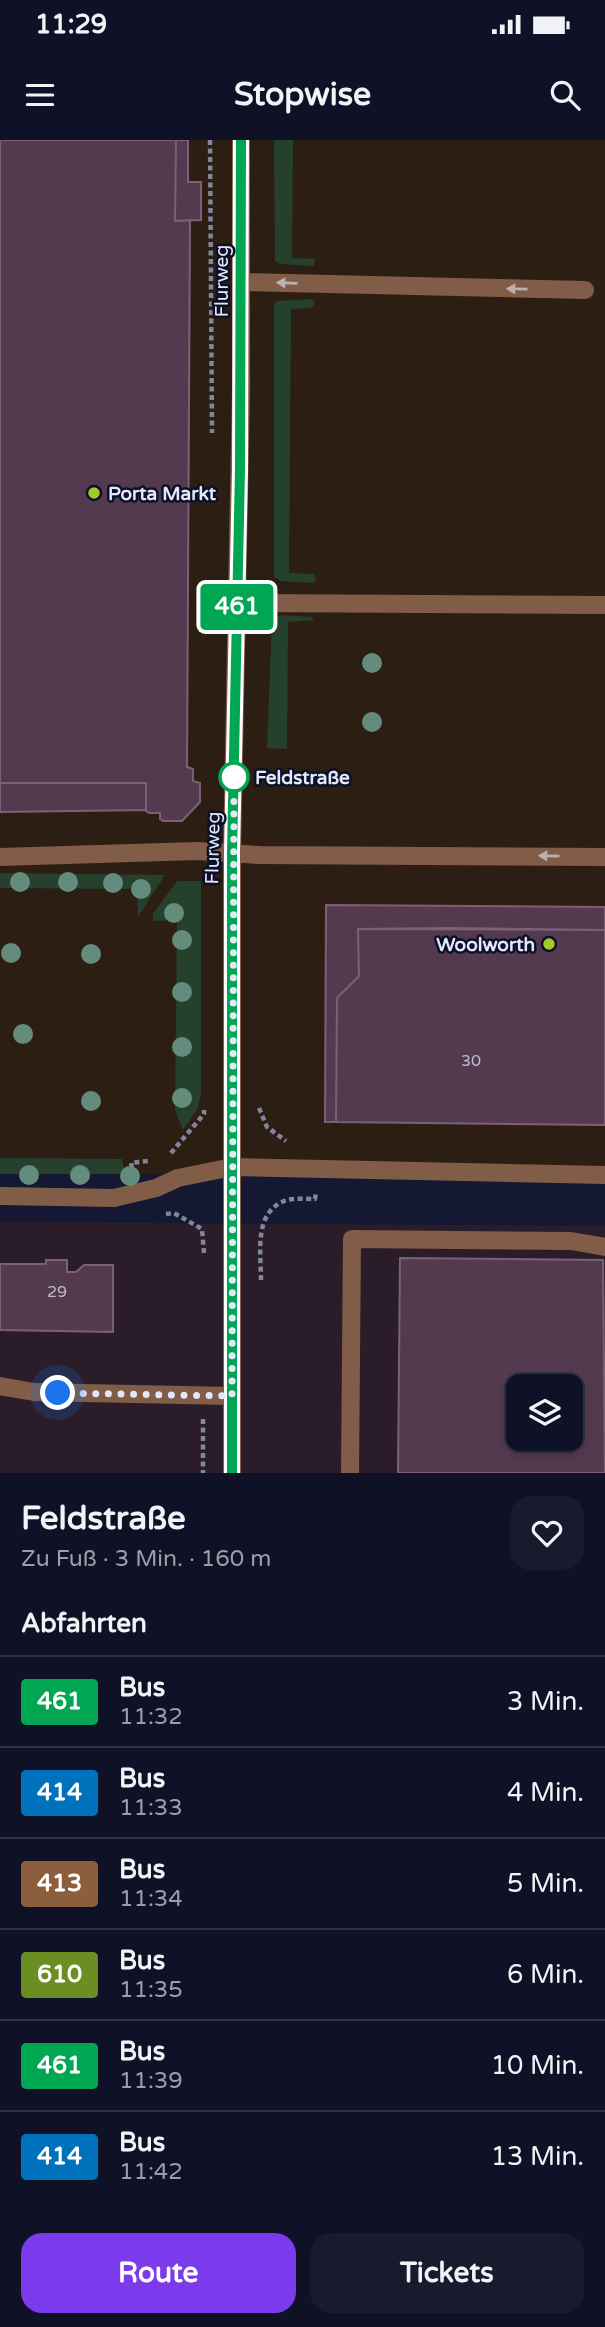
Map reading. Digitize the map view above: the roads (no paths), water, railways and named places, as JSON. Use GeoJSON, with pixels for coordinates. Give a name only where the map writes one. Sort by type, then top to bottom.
{"type":"FeatureCollection","features":[{"type":"Feature","properties":{"kind":"street","name":"Flurweg"},"geometry":{"type":"LineString","coordinates":[[232,1473],[232,852],[242,140]]}},
{"type":"Feature","properties":{"kind":"street"},"geometry":{"type":"LineString","coordinates":[[242,282],[585,290]]}},
{"type":"Feature","properties":{"kind":"street"},"geometry":{"type":"LineString","coordinates":[[237,603],[605,605]]}},
{"type":"Feature","properties":{"kind":"street"},"geometry":{"type":"LineString","coordinates":[[0,857],[197,850],[259,855],[605,857]]}},
{"type":"Feature","properties":{"kind":"street"},"geometry":{"type":"LineString","coordinates":[[0,1196],[114,1198],[156,1188],[178,1178],[232,1167],[605,1175]]}},
{"type":"Feature","properties":{"kind":"street"},"geometry":{"type":"LineString","coordinates":[[350,1473],[352,1239],[571,1241],[605,1247]]}},
{"type":"Feature","properties":{"kind":"street"},"geometry":{"type":"LineString","coordinates":[[0,1386],[34,1392],[232,1396]]}},
{"type":"Feature","properties":{"kind":"place","name":"Porta Markt"},"geometry":{"type":"Point","coordinates":[94,493]}},
{"type":"Feature","properties":{"kind":"place","name":"Feldstraße"},"geometry":{"type":"Point","coordinates":[234,777]}},
{"type":"Feature","properties":{"kind":"place","name":"Woolworth"},"geometry":{"type":"Point","coordinates":[549,944]}}]}
